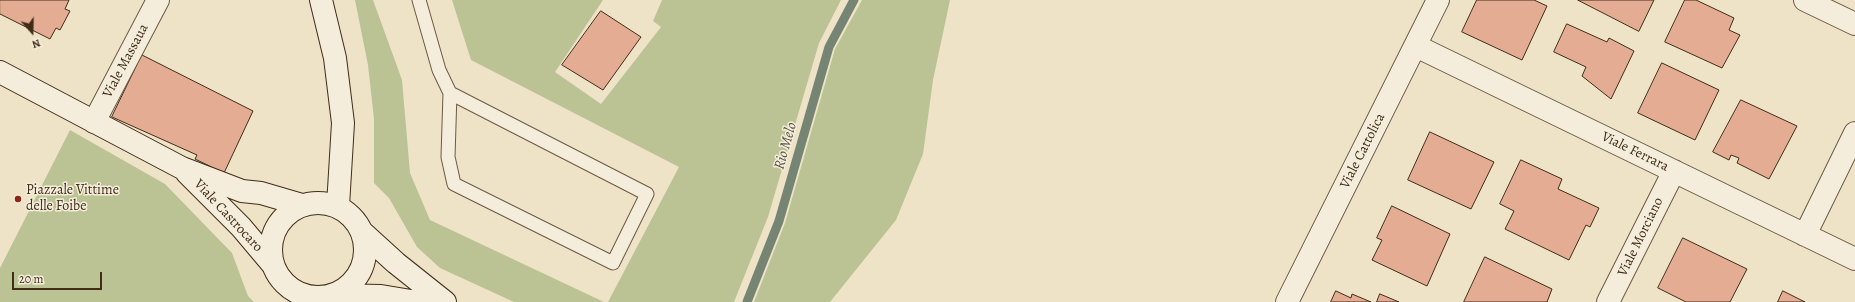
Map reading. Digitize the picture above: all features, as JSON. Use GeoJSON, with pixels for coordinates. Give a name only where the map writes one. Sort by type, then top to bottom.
{"type":"FeatureCollection","features":[{"type":"Feature","properties":{"kind":"street","name":"Viale Massaua"},"geometry":{"type":"LineString","coordinates":[[94,122],[158,0]]}},
{"type":"Feature","properties":{"kind":"street"},"geometry":{"type":"LineString","coordinates":[[321,0],[335,58],[343,122],[338,206]]}},
{"type":"Feature","properties":{"kind":"street","name":"Viale Cattolica"},"geometry":{"type":"LineString","coordinates":[[1287,302],[1438,0]]}},
{"type":"Feature","properties":{"kind":"street"},"geometry":{"type":"LineString","coordinates":[[1805,0],[1855,24]]}},
{"type":"Feature","properties":{"kind":"street","name":"Viale Ferrara"},"geometry":{"type":"LineString","coordinates":[[1416,46],[1855,259]]}},
{"type":"Feature","properties":{"kind":"street","name":"Viale Castrocaro"},"geometry":{"type":"LineString","coordinates":[[0,72],[182,168],[242,191],[262,194],[302,205]]}},
{"type":"Feature","properties":{"kind":"street"},"geometry":{"type":"LineString","coordinates":[[1805,235],[1855,132]]}},
{"type":"Feature","properties":{"kind":"street","name":"Viale Castrocaro"},"geometry":{"type":"LineString","coordinates":[[182,168],[241,227],[273,265],[280,278],[290,288],[303,295],[317,297],[332,295],[381,296],[417,302]]}},
{"type":"Feature","properties":{"kind":"street","name":"Viale Morciano"},"geometry":{"type":"LineString","coordinates":[[1608,302],[1674,171]]}},
{"type":"Feature","properties":{"kind":"street","name":"Viale Castrocaro"},"geometry":{"type":"LineString","coordinates":[[273,265],[271,250],[273,236],[279,223],[289,212],[302,205],[314,202],[338,206],[349,213],[357,222],[363,233],[366,248],[364,264],[357,278],[346,288],[332,295]]}},
{"type":"Feature","properties":{"kind":"street","name":"Viale Castrocaro"},"geometry":{"type":"LineString","coordinates":[[363,233],[396,263],[445,302]]}},
{"type":"Feature","properties":{"kind":"lane"},"geometry":{"type":"LineString","coordinates":[[419,0],[439,70],[450,93],[448,157],[454,184],[612,263],[647,194],[450,93]]}},
{"type":"Feature","properties":{"kind":"green space"},"geometry":{"type":"Polygon","coordinates":[[[355,0],[373,0],[402,80],[410,173],[430,220],[604,302],[514,302],[440,268],[417,247],[389,198],[374,183],[374,119],[368,65],[355,0]]]}},
{"type":"Feature","properties":{"kind":"green space"},"geometry":{"type":"Polygon","coordinates":[[[452,0],[603,0],[555,72],[601,104],[661,27],[653,21],[662,0],[841,0],[819,43],[768,217],[734,302],[608,302],[679,167],[471,60],[452,0]]]}},
{"type":"Feature","properties":{"kind":"green space"},"geometry":{"type":"Polygon","coordinates":[[[862,0],[950,0],[933,80],[923,154],[896,220],[830,302],[754,302],[785,223],[835,49],[862,0]]]}},
{"type":"Feature","properties":{"kind":"green space"},"geometry":{"type":"Polygon","coordinates":[[[70,130],[165,184],[232,253],[248,296],[254,302],[0,302],[0,268],[70,130]]]}},
{"type":"Feature","properties":{"kind":"building"},"geometry":{"type":"Polygon","coordinates":[[[0,0],[69,0],[65,9],[70,11],[60,30],[56,28],[50,39],[0,14],[0,0]]]}},
{"type":"Feature","properties":{"kind":"building"},"geometry":{"type":"Polygon","coordinates":[[[1477,0],[1534,0],[1547,6],[1522,60],[1462,32],[1477,0]]]}},
{"type":"Feature","properties":{"kind":"building"},"geometry":{"type":"Polygon","coordinates":[[[1578,0],[1654,0],[1639,31],[1578,0]]]}},
{"type":"Feature","properties":{"kind":"building"},"geometry":{"type":"Polygon","coordinates":[[[1685,0],[1696,0],[1734,18],[1729,30],[1740,35],[1722,68],[1665,42],[1685,0]]]}},
{"type":"Feature","properties":{"kind":"building"},"geometry":{"type":"Polygon","coordinates":[[[601,11],[641,37],[603,90],[562,65],[601,11]]]}},
{"type":"Feature","properties":{"kind":"building"},"geometry":{"type":"Polygon","coordinates":[[[1567,24],[1607,42],[1609,38],[1634,51],[1611,99],[1582,76],[1586,67],[1554,52],[1567,24]]]}},
{"type":"Feature","properties":{"kind":"building"},"geometry":{"type":"Polygon","coordinates":[[[142,55],[253,111],[224,173],[195,159],[197,155],[112,117],[142,55]]]}},
{"type":"Feature","properties":{"kind":"building"},"geometry":{"type":"Polygon","coordinates":[[[1662,63],[1719,90],[1695,140],[1638,113],[1662,63]]]}},
{"type":"Feature","properties":{"kind":"building"},"geometry":{"type":"Polygon","coordinates":[[[1741,100],[1797,126],[1769,179],[1737,163],[1739,158],[1731,155],[1729,160],[1713,152],[1741,100]]]}},
{"type":"Feature","properties":{"kind":"building"},"geometry":{"type":"Polygon","coordinates":[[[1430,132],[1494,162],[1471,209],[1408,180],[1430,132]]]}},
{"type":"Feature","properties":{"kind":"building"},"geometry":{"type":"Polygon","coordinates":[[[1521,160],[1562,179],[1558,189],[1599,208],[1590,227],[1586,225],[1569,260],[1505,229],[1514,211],[1500,204],[1521,160]]]}},
{"type":"Feature","properties":{"kind":"building"},"geometry":{"type":"Polygon","coordinates":[[[1392,206],[1450,234],[1427,286],[1372,260],[1382,240],[1377,238],[1392,206]]]}},
{"type":"Feature","properties":{"kind":"building"},"geometry":{"type":"Polygon","coordinates":[[[1683,238],[1747,269],[1730,302],[1686,302],[1658,288],[1683,238]]]}},
{"type":"Feature","properties":{"kind":"building"},"geometry":{"type":"Polygon","coordinates":[[[1485,257],[1552,289],[1547,302],[1464,302],[1485,257]]]}},
{"type":"Feature","properties":{"kind":"building"},"geometry":{"type":"Polygon","coordinates":[[[1336,291],[1351,298],[1352,294],[1371,302],[1331,302],[1336,291]]]}},
{"type":"Feature","properties":{"kind":"building"},"geometry":{"type":"Polygon","coordinates":[[[1783,291],[1805,302],[1778,302],[1783,291]]]}},
{"type":"Feature","properties":{"kind":"building"},"geometry":{"type":"Polygon","coordinates":[[[1380,294],[1399,302],[1377,302],[1380,294]]]}},
{"type":"Feature","properties":{"kind":"waterway","name":"Rio Melo"},"geometry":{"type":"LineString","coordinates":[[747,302],[779,221],[829,47],[854,0]]}},
{"type":"Feature","properties":{"kind":"place","name":"Piazzale Vittime delle Foibe"},"geometry":{"type":"Point","coordinates":[18,199]}}]}
